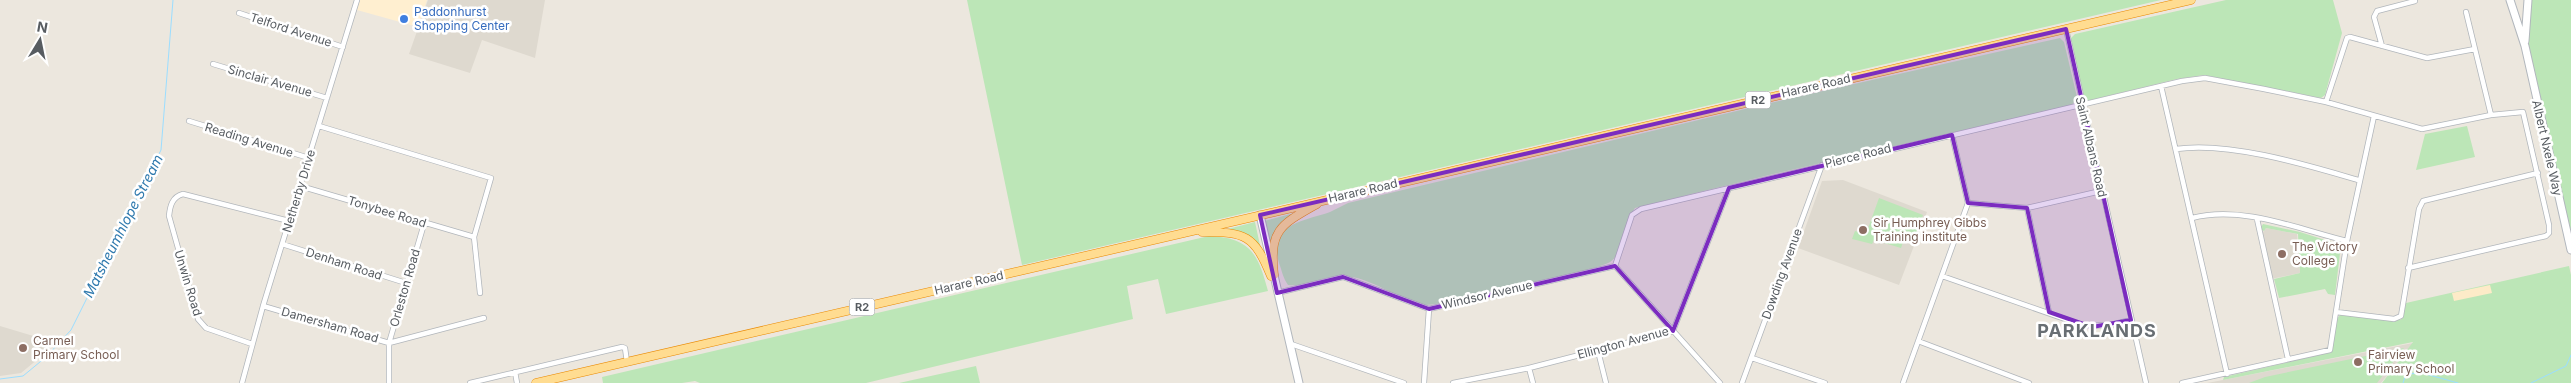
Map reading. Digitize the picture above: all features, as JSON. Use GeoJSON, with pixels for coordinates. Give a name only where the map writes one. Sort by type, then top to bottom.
{"type":"FeatureCollection","features":[{"type":"Feature","properties":{"kind":"highway","name":"Harare Road"},"geometry":{"type":"LineString","coordinates":[[536,383],[2190,0]]}},
{"type":"Feature","properties":{"kind":"highway"},"geometry":{"type":"LineString","coordinates":[[1272,275],[1272,248],[1278,231],[1290,219],[1325,199]]}},
{"type":"Feature","properties":{"kind":"highway"},"geometry":{"type":"LineString","coordinates":[[1188,232],[1241,236],[1260,250],[1272,275]]}},
{"type":"Feature","properties":{"kind":"main road","name":"Albert Nxele Way"},"geometry":{"type":"LineString","coordinates":[[2510,0],[2525,46],[2571,250]]}},
{"type":"Feature","properties":{"kind":"main road","name":"Albert Nxele Way"},"geometry":{"type":"LineString","coordinates":[[2525,46],[2528,0]]}},
{"type":"Feature","properties":{"kind":"main road"},"geometry":{"type":"LineString","coordinates":[[1258,216],[1299,383]]}},
{"type":"Feature","properties":{"kind":"street","name":"Netherby Drive"},"geometry":{"type":"LineString","coordinates":[[242,383],[263,306],[357,0]]}},
{"type":"Feature","properties":{"kind":"street"},"geometry":{"type":"LineString","coordinates":[[2382,46],[2374,17],[2377,10],[2416,1]]}},
{"type":"Feature","properties":{"kind":"street"},"geometry":{"type":"LineString","coordinates":[[2466,12],[2491,115]]}},
{"type":"Feature","properties":{"kind":"street","name":"Telford Avenue"},"geometry":{"type":"LineString","coordinates":[[238,13],[343,47]]}},
{"type":"Feature","properties":{"kind":"street","name":"Saint Albans Road"},"geometry":{"type":"LineString","coordinates":[[2066,28],[2101,191],[2146,383]]}},
{"type":"Feature","properties":{"kind":"street"},"geometry":{"type":"LineString","coordinates":[[2326,102],[2346,38],[2350,37],[2427,58],[2475,49]]}},
{"type":"Feature","properties":{"kind":"street","name":"Sinclair Avenue"},"geometry":{"type":"LineString","coordinates":[[213,64],[327,98]]}},
{"type":"Feature","properties":{"kind":"street","name":"Pierce Road"},"geometry":{"type":"LineString","coordinates":[[1615,266],[1635,211],[1822,165],[2161,86],[2205,78],[2326,102],[2422,129],[2520,111],[2524,114],[2538,173]]}},
{"type":"Feature","properties":{"kind":"street"},"geometry":{"type":"LineString","coordinates":[[2161,86],[2227,374]]}},
{"type":"Feature","properties":{"kind":"street"},"geometry":{"type":"LineString","coordinates":[[2182,383],[2330,350],[2358,180],[2374,116]]}},
{"type":"Feature","properties":{"kind":"street","name":"Reading Avenue"},"geometry":{"type":"LineString","coordinates":[[189,121],[309,158]]}},
{"type":"Feature","properties":{"kind":"street"},"geometry":{"type":"LineString","coordinates":[[319,126],[491,178],[474,237],[480,293]]}},
{"type":"Feature","properties":{"kind":"street"},"geometry":{"type":"LineString","coordinates":[[1903,383],[1968,203],[1952,135]]}},
{"type":"Feature","properties":{"kind":"street"},"geometry":{"type":"LineString","coordinates":[[2176,149],[2215,148],[2266,157],[2358,180]]}},
{"type":"Feature","properties":{"kind":"street","name":"Dowding Avenue"},"geometry":{"type":"LineString","coordinates":[[1742,383],[1822,165]]}},
{"type":"Feature","properties":{"kind":"street"},"geometry":{"type":"LineString","coordinates":[[2336,312],[2394,319],[2399,317],[2402,313],[2408,268],[2419,209],[2423,201],[2538,173],[2549,225],[2549,233],[2546,236],[2408,268]]}},
{"type":"Feature","properties":{"kind":"street","name":"Tonybee Road"},"geometry":{"type":"LineString","coordinates":[[300,186],[424,224],[474,237]]}},
{"type":"Feature","properties":{"kind":"street","name":"Ellington Avenue"},"geometry":{"type":"LineString","coordinates":[[1453,383],[1529,368],[1673,331],[1729,188]]}},
{"type":"Feature","properties":{"kind":"street"},"geometry":{"type":"LineString","coordinates":[[1968,203],[2027,208],[2101,191]]}},
{"type":"Feature","properties":{"kind":"street","name":"Unwin Road"},"geometry":{"type":"LineString","coordinates":[[252,344],[206,328],[196,314],[169,216],[173,200],[183,194],[289,221]]}},
{"type":"Feature","properties":{"kind":"street"},"geometry":{"type":"LineString","coordinates":[[2027,208],[2049,312]]}},
{"type":"Feature","properties":{"kind":"street"},"geometry":{"type":"LineString","coordinates":[[2192,218],[2217,214],[2257,218],[2347,241]]}},
{"type":"Feature","properties":{"kind":"street"},"geometry":{"type":"LineString","coordinates":[[2257,218],[2288,359]]}},
{"type":"Feature","properties":{"kind":"street","name":"Orleston Road"},"geometry":{"type":"LineString","coordinates":[[389,383],[389,342],[424,224]]}},
{"type":"Feature","properties":{"kind":"street","name":"Denham Road"},"geometry":{"type":"LineString","coordinates":[[282,244],[406,284]]}},
{"type":"Feature","properties":{"kind":"street"},"geometry":{"type":"LineString","coordinates":[[1615,266],[1720,383]]}},
{"type":"Feature","properties":{"kind":"street","name":"Windsor Avenue"},"geometry":{"type":"LineString","coordinates":[[1276,290],[1343,277],[1429,309],[1615,266]]}},
{"type":"Feature","properties":{"kind":"street"},"geometry":{"type":"LineString","coordinates":[[1942,276],[2092,327],[2131,320]]}},
{"type":"Feature","properties":{"kind":"street","name":"Damersham Road"},"geometry":{"type":"LineString","coordinates":[[263,306],[389,342],[484,318]]}},
{"type":"Feature","properties":{"kind":"street"},"geometry":{"type":"LineString","coordinates":[[1424,383],[1429,309]]}},
{"type":"Feature","properties":{"kind":"street"},"geometry":{"type":"LineString","coordinates":[[1918,341],[2029,383]]}},
{"type":"Feature","properties":{"kind":"street"},"geometry":{"type":"LineString","coordinates":[[1290,344],[1404,383]]}},
{"type":"Feature","properties":{"kind":"street"},"geometry":{"type":"LineString","coordinates":[[470,383],[622,347],[625,348],[627,362]]}},
{"type":"Feature","properties":{"kind":"street"},"geometry":{"type":"LineString","coordinates":[[1598,351],[1606,383]]}},
{"type":"Feature","properties":{"kind":"street"},"geometry":{"type":"LineString","coordinates":[[1752,358],[1824,383]]}},
{"type":"Feature","properties":{"kind":"street"},"geometry":{"type":"LineString","coordinates":[[1529,368],[1533,383]]}},
{"type":"Feature","properties":{"kind":"street"},"geometry":{"type":"LineString","coordinates":[[515,372],[517,383]]}},
{"type":"Feature","properties":{"kind":"highlighted area"},"geometry":{"type":"Polygon","coordinates":[[[2066,29],[2131,320],[2092,327],[2049,312],[2027,208],[1968,203],[1952,135],[1729,188],[1673,331],[1615,266],[1429,309],[1343,277],[1277,293],[1260,215],[2066,29]]]}},
{"type":"Feature","properties":{"kind":"shaded area","name":"Paddonhurst Shopping Center"},"geometry":{"type":"Polygon","coordinates":[[[360,0],[427,0],[418,27],[357,10],[360,0]]]}},
{"type":"Feature","properties":{"kind":"shaded area"},"geometry":{"type":"Polygon","coordinates":[[[428,0],[545,0],[535,58],[482,40],[470,73],[409,54],[428,0]]]}},
{"type":"Feature","properties":{"kind":"shaded area","name":"Sir Humphrey Gibbs Training institute"},"geometry":{"type":"Polygon","coordinates":[[[1843,180],[1927,212],[1899,285],[1798,248],[1822,181],[1843,180]]]}},
{"type":"Feature","properties":{"kind":"shaded area","name":"The Victory College"},"geometry":{"type":"Polygon","coordinates":[[[2266,228],[2297,234],[2300,273],[2271,279],[2261,235],[2266,228]]]}},
{"type":"Feature","properties":{"kind":"shaded area","name":"Carmel Primary School"},"geometry":{"type":"Polygon","coordinates":[[[0,326],[50,341],[44,354],[21,373],[0,376],[0,326]]]}},
{"type":"Feature","properties":{"kind":"shaded area","name":"Fairview Primary School"},"geometry":{"type":"Polygon","coordinates":[[[2413,343],[2381,383],[2207,383],[2223,380],[2413,343]]]}},
{"type":"Feature","properties":{"kind":"green space"},"geometry":{"type":"Polygon","coordinates":[[[967,0],[2161,0],[1022,265],[967,0]]]}},
{"type":"Feature","properties":{"kind":"green space"},"geometry":{"type":"Polygon","coordinates":[[[2226,0],[2333,0],[2342,33],[2325,95],[2321,98],[2204,75],[2177,79],[2087,101],[2083,98],[2070,39],[2075,34],[2226,0]]]}},
{"type":"Feature","properties":{"kind":"green space"},"geometry":{"type":"Polygon","coordinates":[[[2532,0],[2571,0],[2571,232],[2527,46],[2532,0]]]}},
{"type":"Feature","properties":{"kind":"green space"},"geometry":{"type":"Polygon","coordinates":[[[2060,38],[2064,42],[2077,97],[2072,105],[1635,208],[1618,252],[1610,262],[1599,266],[1550,280],[1425,305],[1354,277],[1336,276],[1302,284],[1288,285],[1279,263],[1278,239],[1283,232],[1291,226],[1330,212],[1348,203],[1787,99],[2060,38]]]}},
{"type":"Feature","properties":{"kind":"green space"},"geometry":{"type":"Polygon","coordinates":[[[2467,126],[2475,157],[2416,170],[2425,134],[2467,126]]]}},
{"type":"Feature","properties":{"kind":"green space"},"geometry":{"type":"Polygon","coordinates":[[[1879,198],[1923,215],[1914,239],[1905,236],[1901,248],[1874,240],[1872,244],[1852,239],[1855,231],[1866,234],[1879,198]]]}},
{"type":"Feature","properties":{"kind":"green space"},"geometry":{"type":"Polygon","coordinates":[[[1298,212],[1270,246],[1264,221],[1298,212]]]}},
{"type":"Feature","properties":{"kind":"green space"},"geometry":{"type":"Polygon","coordinates":[[[1255,222],[1261,250],[1256,244],[1220,231],[1255,222]]]}},
{"type":"Feature","properties":{"kind":"green space"},"geometry":{"type":"Polygon","coordinates":[[[2263,224],[2300,232],[2341,245],[2335,295],[2328,294],[2325,289],[2279,298],[2274,279],[2300,273],[2298,234],[2266,228],[2264,231],[2260,229],[2263,224]]]}},
{"type":"Feature","properties":{"kind":"green space"},"geometry":{"type":"Polygon","coordinates":[[[1209,236],[1235,240],[1250,250],[1260,267],[1268,291],[1166,314],[1158,279],[1127,286],[1133,319],[866,383],[700,383],[695,381],[682,383],[603,383],[602,377],[1209,236]]]}},
{"type":"Feature","properties":{"kind":"green space"},"geometry":{"type":"Polygon","coordinates":[[[2569,266],[2571,275],[2571,383],[2382,383],[2413,342],[2223,380],[2224,377],[2332,352],[2336,320],[2340,315],[2400,320],[2403,318],[2406,303],[2569,266]]]}},
{"type":"Feature","properties":{"kind":"green space","name":"Fairview Primary School"},"geometry":{"type":"Polygon","coordinates":[[[2404,348],[2377,383],[2249,383],[2265,377],[2404,348]]]}},
{"type":"Feature","properties":{"kind":"green space"},"geometry":{"type":"Polygon","coordinates":[[[976,366],[980,383],[899,383],[976,366]]]}},
{"type":"Feature","properties":{"kind":"sand"},"geometry":{"type":"Polygon","coordinates":[[[2490,285],[2492,293],[2454,301],[2452,293],[2490,285]]]}},
{"type":"Feature","properties":{"kind":"waterway","name":"Matsheumhlope Stream"},"geometry":{"type":"LineString","coordinates":[[0,379],[23,376],[46,357],[71,330],[161,150],[173,0]]}},
{"type":"Feature","properties":{"kind":"waterway"},"geometry":{"type":"LineString","coordinates":[[2531,383],[2566,366],[2571,355]]}},
{"type":"Feature","properties":{"kind":"waterway"},"geometry":{"type":"LineString","coordinates":[[2403,383],[2406,374],[2422,373],[2458,383]]}},
{"type":"Feature","properties":{"kind":"place","name":"Paddonhurst Shopping Center"},"geometry":{"type":"Point","coordinates":[404,19]}},
{"type":"Feature","properties":{"kind":"place","name":"Sir Humphrey Gibbs Training institute"},"geometry":{"type":"Point","coordinates":[1863,230]}},
{"type":"Feature","properties":{"kind":"place","name":"The Victory College"},"geometry":{"type":"Point","coordinates":[2282,254]}},
{"type":"Feature","properties":{"kind":"place","name":"Carmel Primary School"},"geometry":{"type":"Point","coordinates":[23,348]}},
{"type":"Feature","properties":{"kind":"place","name":"Fairview Primary School"},"geometry":{"type":"Point","coordinates":[2358,362]}},
{"type":"Feature","properties":{"kind":"district","name":"PARKLANDS"},"geometry":{"type":"Point","coordinates":[2097,331]}}]}
